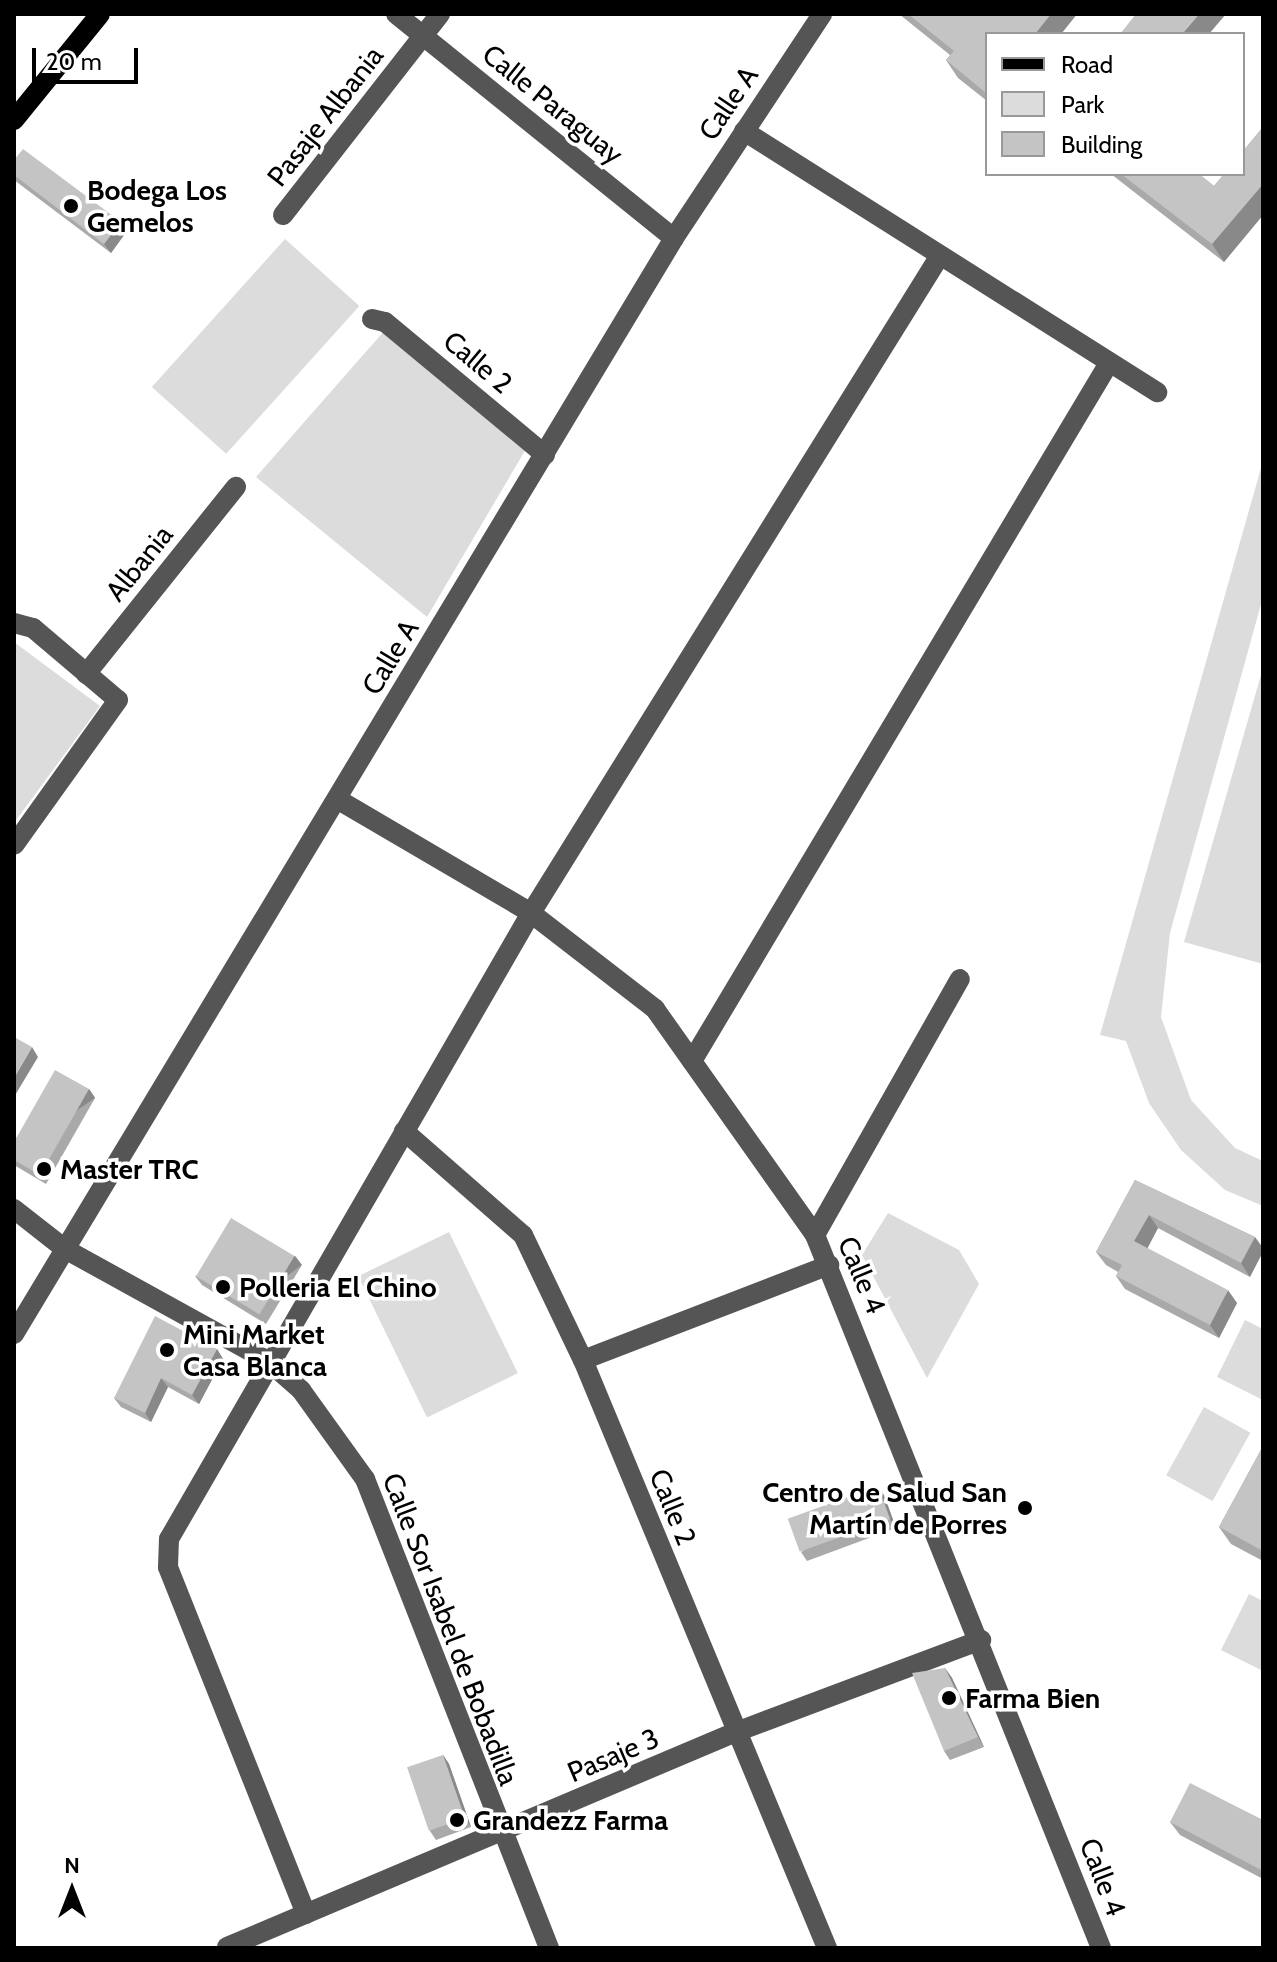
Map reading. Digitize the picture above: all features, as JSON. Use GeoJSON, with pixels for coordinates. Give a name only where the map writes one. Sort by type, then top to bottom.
{"type":"FeatureCollection","features":[{"type":"Feature","properties":{"kind":"main road"},"geometry":{"type":"LineString","coordinates":[[14,120],[100,14]]}},
{"type":"Feature","properties":{"kind":"street","name":"Calle Paraguay"},"geometry":{"type":"LineString","coordinates":[[396,14],[674,238]]}},
{"type":"Feature","properties":{"kind":"street","name":"Pasaje Albania"},"geometry":{"type":"LineString","coordinates":[[283,215],[440,14]]}},
{"type":"Feature","properties":{"kind":"street","name":"Calle A"},"geometry":{"type":"LineString","coordinates":[[14,1334],[674,238],[822,14]]}},
{"type":"Feature","properties":{"kind":"street"},"geometry":{"type":"LineString","coordinates":[[744,131],[1157,392]]}},
{"type":"Feature","properties":{"kind":"street"},"geometry":{"type":"LineString","coordinates":[[306,1914],[168,1567],[169,1539],[268,1361],[531,913],[939,257]]}},
{"type":"Feature","properties":{"kind":"street","name":"Calle 2"},"geometry":{"type":"LineString","coordinates":[[372,319],[385,322],[545,455]]}},
{"type":"Feature","properties":{"kind":"street"},"geometry":{"type":"LineString","coordinates":[[692,1061],[1109,363]]}},
{"type":"Feature","properties":{"kind":"street","name":"Albania"},"geometry":{"type":"LineString","coordinates":[[86,674],[236,487]]}},
{"type":"Feature","properties":{"kind":"street"},"geometry":{"type":"LineString","coordinates":[[14,623],[33,628],[112,692],[113,713],[14,845]]}},
{"type":"Feature","properties":{"kind":"street","name":"Calle 4"},"geometry":{"type":"LineString","coordinates":[[337,799],[531,913],[655,1009],[815,1235],[981,1640],[1101,1948]]}},
{"type":"Feature","properties":{"kind":"street"},"geometry":{"type":"LineString","coordinates":[[815,1235],[960,979]]}},
{"type":"Feature","properties":{"kind":"street","name":"Calle 2"},"geometry":{"type":"LineString","coordinates":[[404,1131],[523,1235],[583,1360],[827,1948]]}},
{"type":"Feature","properties":{"kind":"street","name":"Calle Sor Isabel de Bobadilla"},"geometry":{"type":"LineString","coordinates":[[14,1209],[65,1249],[268,1361],[301,1390],[365,1479],[501,1833],[549,1948]]}},
{"type":"Feature","properties":{"kind":"street"},"geometry":{"type":"LineString","coordinates":[[583,1360],[829,1265]]}},
{"type":"Feature","properties":{"kind":"street","name":"Pasaje 3"},"geometry":{"type":"LineString","coordinates":[[227,1947],[736,1732],[981,1640]]}},
{"type":"Feature","properties":{"kind":"green space"},"geometry":{"type":"Polygon","coordinates":[[[285,239],[359,306],[226,454],[152,387],[285,239]]]}},
{"type":"Feature","properties":{"kind":"green space"},"geometry":{"type":"Polygon","coordinates":[[[385,330],[526,449],[427,617],[256,477],[385,330]]]}},
{"type":"Feature","properties":{"kind":"green space"},"geometry":{"type":"Polygon","coordinates":[[[1263,461],[1263,597],[1170,933],[1161,1017],[1191,1100],[1235,1148],[1263,1161],[1263,1206],[1225,1190],[1181,1150],[1149,1103],[1126,1041],[1100,1035],[1263,461]]]}},
{"type":"Feature","properties":{"kind":"green space"},"geometry":{"type":"Polygon","coordinates":[[[14,642],[100,706],[14,823],[14,642]]]}},
{"type":"Feature","properties":{"kind":"green space"},"geometry":{"type":"Polygon","coordinates":[[[1263,668],[1263,964],[1184,942],[1263,668]]]}},
{"type":"Feature","properties":{"kind":"green space"},"geometry":{"type":"Polygon","coordinates":[[[888,1213],[959,1250],[979,1284],[927,1378],[862,1255],[888,1213]]]}},
{"type":"Feature","properties":{"kind":"green space"},"geometry":{"type":"Polygon","coordinates":[[[449,1232],[518,1373],[427,1417],[358,1276],[449,1232]]]}},
{"type":"Feature","properties":{"kind":"green space"},"geometry":{"type":"Polygon","coordinates":[[[1245,1320],[1263,1329],[1263,1400],[1217,1377],[1245,1320]]]}},
{"type":"Feature","properties":{"kind":"green space"},"geometry":{"type":"Polygon","coordinates":[[[1204,1407],[1250,1433],[1213,1501],[1166,1475],[1204,1407]]]}},
{"type":"Feature","properties":{"kind":"green space"},"geometry":{"type":"Polygon","coordinates":[[[1249,1594],[1263,1601],[1263,1671],[1221,1650],[1249,1594]]]}},
{"type":"Feature","properties":{"kind":"building"},"geometry":{"type":"Polygon","coordinates":[[[908,14],[1051,14],[1037,32],[985,32],[985,92],[946,60],[954,51],[908,14]]]}},
{"type":"Feature","properties":{"kind":"building"},"geometry":{"type":"Polygon","coordinates":[[[1136,14],[1199,14],[1184,32],[1122,32],[1136,14]]]}},
{"type":"Feature","properties":{"kind":"building"},"geometry":{"type":"Polygon","coordinates":[[[1263,127],[1263,184],[1212,244],[1124,176],[1202,176],[1214,186],[1222,176],[1245,176],[1245,149],[1263,127]]]}},
{"type":"Feature","properties":{"kind":"building","name":"Bodega Los Gemelos"},"geometry":{"type":"Polygon","coordinates":[[[23,149],[121,222],[104,244],[14,175],[14,160],[23,149]]]}},
{"type":"Feature","properties":{"kind":"building"},"geometry":{"type":"Polygon","coordinates":[[[14,1037],[32,1047],[14,1078],[14,1037]]]}},
{"type":"Feature","properties":{"kind":"building"},"geometry":{"type":"Polygon","coordinates":[[[55,1070],[89,1089],[40,1175],[14,1160],[14,1142],[55,1070]]]}},
{"type":"Feature","properties":{"kind":"building"},"geometry":{"type":"Polygon","coordinates":[[[1135,1180],[1255,1237],[1241,1263],[1149,1215],[1134,1241],[1228,1290],[1210,1325],[1116,1276],[1122,1265],[1096,1252],[1135,1180]]]}},
{"type":"Feature","properties":{"kind":"building"},"geometry":{"type":"Polygon","coordinates":[[[231,1218],[294,1256],[259,1314],[196,1276],[231,1218]]]}},
{"type":"Feature","properties":{"kind":"building"},"geometry":{"type":"Polygon","coordinates":[[[155,1316],[217,1349],[192,1395],[161,1378],[145,1413],[114,1398],[155,1316]]]}},
{"type":"Feature","properties":{"kind":"building"},"geometry":{"type":"Polygon","coordinates":[[[1263,1446],[1263,1551],[1219,1527],[1263,1446]]]}},
{"type":"Feature","properties":{"kind":"building"},"geometry":{"type":"Polygon","coordinates":[[[878,1486],[890,1519],[800,1552],[788,1519],[878,1486]]]}},
{"type":"Feature","properties":{"kind":"building"},"geometry":{"type":"Polygon","coordinates":[[[945,1668],[978,1737],[944,1751],[912,1673],[945,1668]]]}},
{"type":"Feature","properties":{"kind":"building"},"geometry":{"type":"Polygon","coordinates":[[[443,1755],[465,1818],[429,1831],[407,1767],[443,1755]]]}},
{"type":"Feature","properties":{"kind":"building"},"geometry":{"type":"Polygon","coordinates":[[[1190,1783],[1263,1820],[1263,1871],[1170,1822],[1190,1783]]]}},
{"type":"Feature","properties":{"kind":"place","name":"Bodega Los Gemelos"},"geometry":{"type":"Point","coordinates":[71,206]}},
{"type":"Feature","properties":{"kind":"place","name":"Master TRC"},"geometry":{"type":"Point","coordinates":[44,1169]}},
{"type":"Feature","properties":{"kind":"place","name":"Polleria El Chino"},"geometry":{"type":"Point","coordinates":[223,1287]}},
{"type":"Feature","properties":{"kind":"place","name":"Mini Market Casa Blanca"},"geometry":{"type":"Point","coordinates":[167,1350]}},
{"type":"Feature","properties":{"kind":"place","name":"Centro de Salud San Martín de Porres"},"geometry":{"type":"Point","coordinates":[1025,1508]}},
{"type":"Feature","properties":{"kind":"place","name":"Farma Bien"},"geometry":{"type":"Point","coordinates":[949,1698]}},
{"type":"Feature","properties":{"kind":"place","name":"Grandezz Farma"},"geometry":{"type":"Point","coordinates":[457,1820]}}]}
